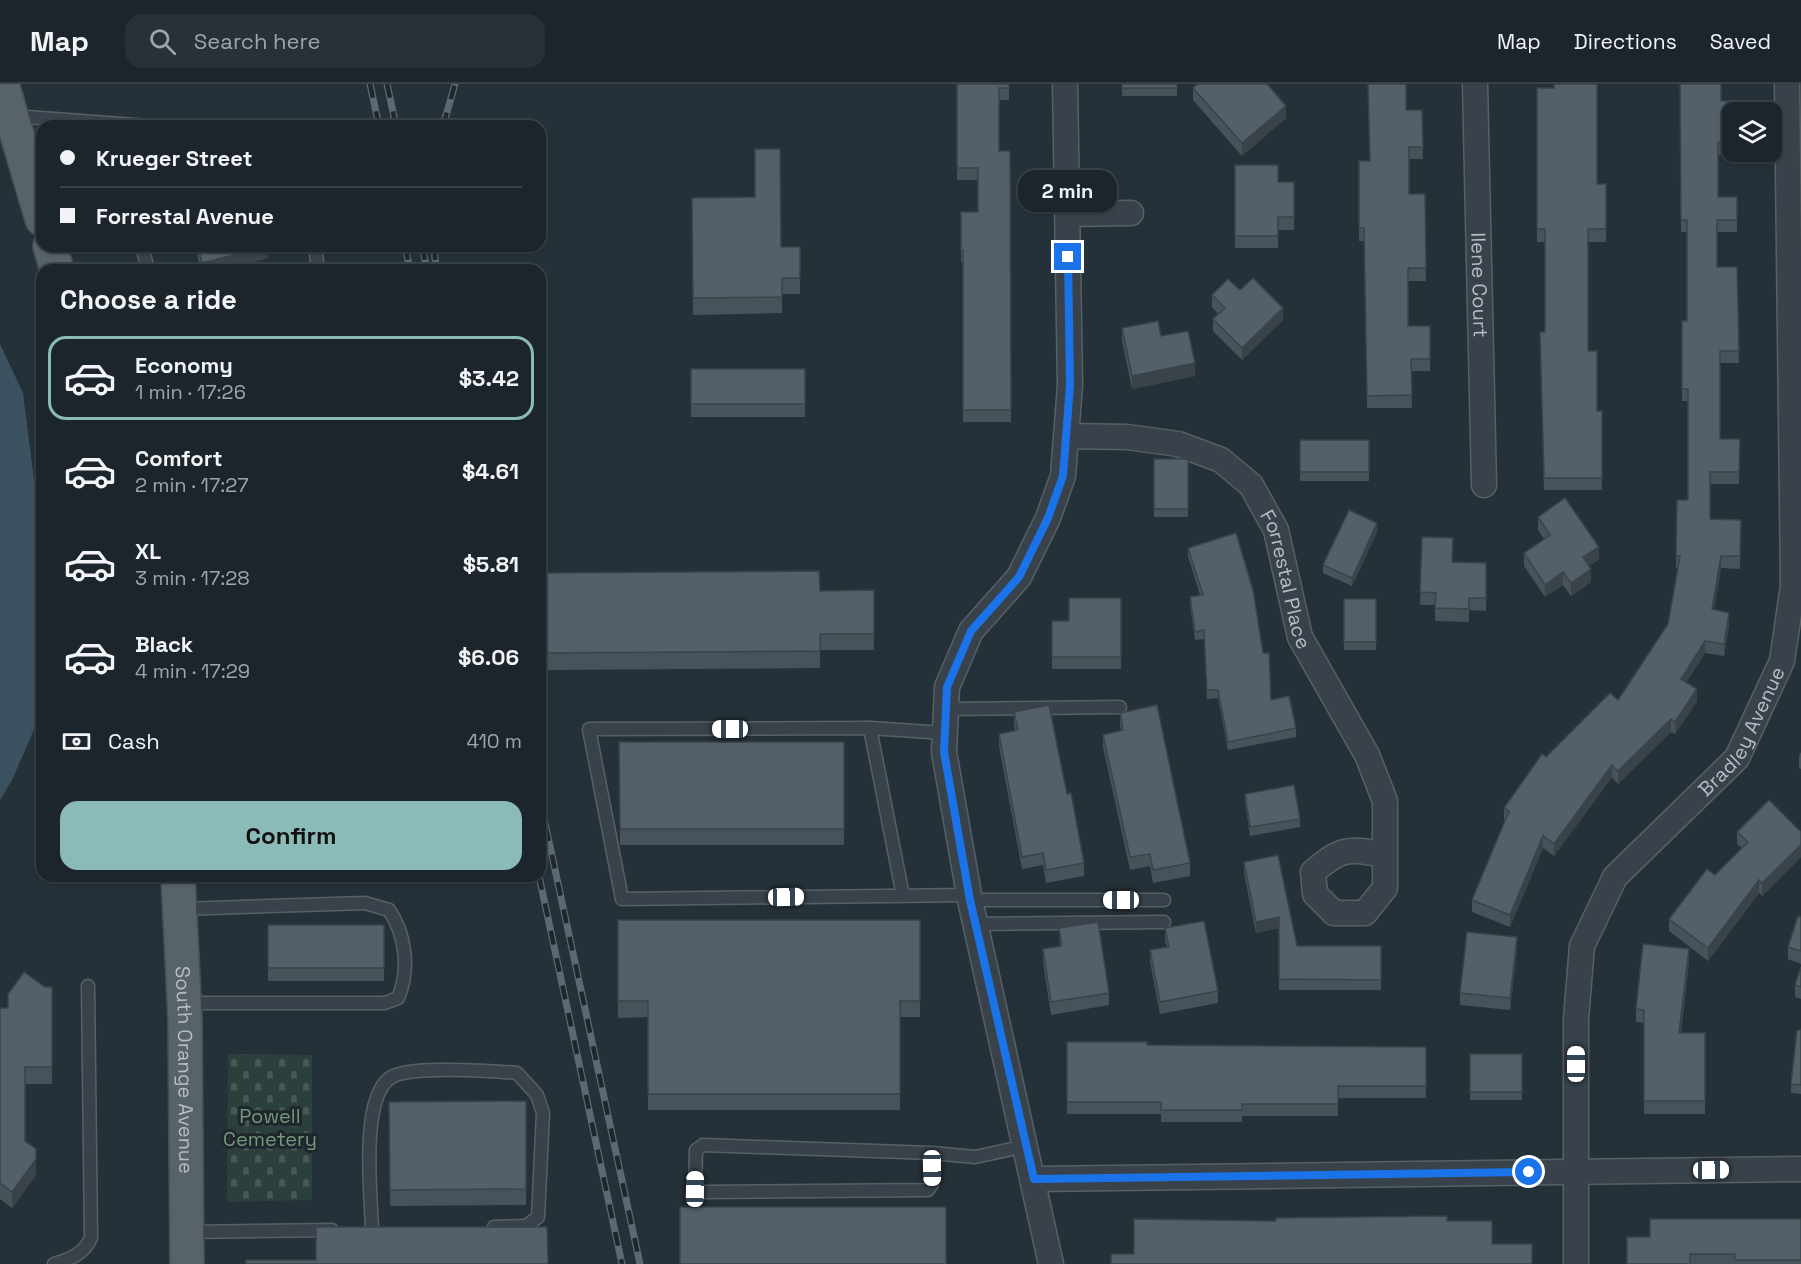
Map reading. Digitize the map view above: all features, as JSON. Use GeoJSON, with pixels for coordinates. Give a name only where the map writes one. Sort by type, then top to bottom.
{"type":"FeatureCollection","features":[{"type":"Feature","properties":{"kind":"main road"},"geometry":{"type":"LineString","coordinates":[[2,84],[6,117],[36,202]]}},
{"type":"Feature","properties":{"kind":"main road","name":"South Orange Avenue"},"geometry":{"type":"LineString","coordinates":[[179,882],[185,1003],[187,1264]]}},
{"type":"Feature","properties":{"kind":"street"},"geometry":{"type":"LineString","coordinates":[[1051,1264],[1034,1179],[969,898],[944,752],[947,687],[971,631],[1019,577],[1048,518],[1063,476],[1068,436],[1065,84]]}},
{"type":"Feature","properties":{"kind":"street","name":"Ilene Court"},"geometry":{"type":"LineString","coordinates":[[1475,84],[1484,485]]}},
{"type":"Feature","properties":{"kind":"street","name":"Bradley Avenue"},"geometry":{"type":"LineString","coordinates":[[1576,1264],[1576,1019],[1582,946],[1615,877],[1737,758],[1782,661],[1793,586],[1797,521],[1794,192],[1788,84]]}},
{"type":"Feature","properties":{"kind":"street"},"geometry":{"type":"LineString","coordinates":[[1067,214],[1131,213]]}},
{"type":"Feature","properties":{"kind":"street","name":"Forrestal Place"},"geometry":{"type":"LineString","coordinates":[[1068,436],[1127,437],[1178,444],[1221,460],[1251,485],[1276,530],[1300,637],[1367,755],[1385,801],[1383,855]]}},
{"type":"Feature","properties":{"kind":"street"},"geometry":{"type":"LineString","coordinates":[[1034,1179],[1801,1168]]}},
{"type":"Feature","properties":{"kind":"lane"},"geometry":{"type":"LineString","coordinates":[[6,117],[46,120]]}},
{"type":"Feature","properties":{"kind":"lane"},"geometry":{"type":"LineString","coordinates":[[1120,707],[870,728],[589,729],[622,899],[903,896],[1164,900]]}},
{"type":"Feature","properties":{"kind":"lane"},"geometry":{"type":"LineString","coordinates":[[870,728],[903,896]]}},
{"type":"Feature","properties":{"kind":"lane"},"geometry":{"type":"LineString","coordinates":[[181,909],[365,903],[389,910],[400,926],[404,954],[404,984],[398,998],[385,1003],[185,1003]]}},
{"type":"Feature","properties":{"kind":"lane"},"geometry":{"type":"LineString","coordinates":[[975,924],[1164,922]]}},
{"type":"Feature","properties":{"kind":"lane"},"geometry":{"type":"LineString","coordinates":[[54,1264],[78,1255],[91,1238],[88,986]]}},
{"type":"Feature","properties":{"kind":"lane"},"geometry":{"type":"LineString","coordinates":[[186,1232],[367,1229],[370,1126],[376,1093],[389,1078],[404,1072],[518,1073],[537,1095],[543,1113],[538,1217],[526,1226],[479,1227]]}},
{"type":"Feature","properties":{"kind":"lane"},"geometry":{"type":"LineString","coordinates":[[932,1153],[932,1184],[928,1190],[704,1192],[695,1189],[696,1150],[703,1145],[932,1153],[975,1157],[1026,1146]]}},
{"type":"Feature","properties":{"kind":"green space","name":"Powell Cemetery"},"geometry":{"type":"Polygon","coordinates":[[[228,1054],[312,1055],[312,1200],[227,1202],[228,1054]]]}},
{"type":"Feature","properties":{"kind":"water"},"geometry":{"type":"Polygon","coordinates":[[[0,344],[23,393],[36,496],[36,725],[12,780],[0,800],[0,344]]]}},
{"type":"Feature","properties":{"kind":"building"},"geometry":{"type":"Polygon","coordinates":[[[957,84],[1009,84],[1009,88],[999,88],[999,151],[1010,151],[1011,410],[963,410],[961,212],[978,212],[978,168],[957,168],[957,84]]]}},
{"type":"Feature","properties":{"kind":"building"},"geometry":{"type":"Polygon","coordinates":[[[1122,84],[1177,84],[1177,88],[1122,88],[1122,84]]]}},
{"type":"Feature","properties":{"kind":"building"},"geometry":{"type":"Polygon","coordinates":[[[1198,84],[1267,84],[1286,106],[1242,143],[1193,88],[1198,84]]]}},
{"type":"Feature","properties":{"kind":"building"},"geometry":{"type":"Polygon","coordinates":[[[1368,84],[1406,84],[1406,110],[1422,110],[1423,147],[1409,147],[1409,194],[1425,194],[1426,268],[1408,268],[1408,326],[1430,326],[1430,359],[1411,359],[1412,395],[1367,396],[1364,228],[1359,228],[1359,161],[1370,161],[1368,84]]]}},
{"type":"Feature","properties":{"kind":"building"},"geometry":{"type":"Polygon","coordinates":[[[1554,84],[1597,84],[1597,184],[1606,184],[1606,229],[1588,229],[1588,351],[1597,351],[1597,411],[1602,411],[1602,478],[1544,478],[1540,332],[1545,332],[1545,229],[1537,229],[1537,88],[1554,88],[1554,84]]]}},
{"type":"Feature","properties":{"kind":"building"},"geometry":{"type":"Polygon","coordinates":[[[1680,84],[1721,84],[1721,101],[1737,102],[1722,102],[1722,142],[1718,142],[1718,197],[1737,197],[1737,220],[1717,220],[1717,267],[1737,267],[1739,351],[1720,351],[1720,439],[1740,439],[1739,472],[1710,472],[1710,519],[1741,520],[1740,556],[1721,556],[1712,609],[1729,613],[1724,644],[1705,641],[1681,679],[1697,689],[1675,722],[1671,719],[1618,771],[1612,765],[1554,844],[1543,836],[1510,915],[1472,900],[1509,811],[1504,808],[1542,754],[1546,757],[1610,693],[1618,700],[1668,624],[1680,556],[1676,556],[1677,500],[1688,500],[1688,389],[1682,389],[1682,321],[1687,321],[1687,220],[1681,220],[1680,84]]]}},
{"type":"Feature","properties":{"kind":"building"},"geometry":{"type":"Polygon","coordinates":[[[755,149],[780,149],[781,247],[800,247],[800,278],[782,278],[782,297],[693,298],[692,198],[755,197],[755,149]]]}},
{"type":"Feature","properties":{"kind":"building"},"geometry":{"type":"Polygon","coordinates":[[[1235,165],[1278,165],[1278,182],[1294,182],[1294,217],[1278,217],[1278,236],[1235,236],[1235,165]]]}},
{"type":"Feature","properties":{"kind":"building"},"geometry":{"type":"Polygon","coordinates":[[[199,252],[245,252],[202,263],[199,252]]]}},
{"type":"Feature","properties":{"kind":"building"},"geometry":{"type":"Polygon","coordinates":[[[1253,278],[1283,308],[1242,348],[1213,319],[1225,308],[1212,295],[1228,279],[1240,290],[1253,278]]]}},
{"type":"Feature","properties":{"kind":"building"},"geometry":{"type":"Polygon","coordinates":[[[1158,321],[1161,336],[1188,331],[1195,363],[1132,376],[1122,328],[1158,321]]]}},
{"type":"Feature","properties":{"kind":"building"},"geometry":{"type":"Polygon","coordinates":[[[691,369],[805,369],[805,404],[691,404],[691,369]]]}},
{"type":"Feature","properties":{"kind":"building"},"geometry":{"type":"Polygon","coordinates":[[[1300,440],[1369,440],[1369,472],[1300,472],[1300,440]]]}},
{"type":"Feature","properties":{"kind":"building"},"geometry":{"type":"Polygon","coordinates":[[[1154,459],[1188,459],[1188,509],[1154,509],[1154,459]]]}},
{"type":"Feature","properties":{"kind":"building"},"geometry":{"type":"Polygon","coordinates":[[[1565,498],[1599,547],[1583,557],[1591,569],[1571,583],[1563,572],[1545,585],[1524,553],[1550,535],[1538,517],[1565,498]]]}},
{"type":"Feature","properties":{"kind":"building"},"geometry":{"type":"Polygon","coordinates":[[[1349,510],[1377,523],[1352,578],[1323,565],[1349,510]]]}},
{"type":"Feature","properties":{"kind":"building"},"geometry":{"type":"Polygon","coordinates":[[[1236,533],[1253,590],[1263,653],[1269,653],[1271,700],[1289,696],[1296,728],[1228,742],[1218,690],[1207,690],[1204,630],[1195,632],[1190,597],[1203,595],[1188,548],[1236,533]]]}},
{"type":"Feature","properties":{"kind":"building"},"geometry":{"type":"Polygon","coordinates":[[[1422,537],[1453,538],[1452,562],[1486,563],[1486,598],[1469,598],[1469,609],[1435,608],[1436,593],[1420,592],[1422,537]]]}},
{"type":"Feature","properties":{"kind":"building"},"geometry":{"type":"Polygon","coordinates":[[[819,571],[820,591],[874,590],[874,634],[820,634],[820,651],[547,653],[546,573],[819,571]]]}},
{"type":"Feature","properties":{"kind":"building"},"geometry":{"type":"Polygon","coordinates":[[[1069,598],[1121,598],[1121,657],[1052,657],[1052,621],[1069,621],[1069,598]]]}},
{"type":"Feature","properties":{"kind":"building"},"geometry":{"type":"Polygon","coordinates":[[[1344,599],[1376,599],[1376,642],[1344,642],[1344,599]]]}},
{"type":"Feature","properties":{"kind":"building"},"geometry":{"type":"Polygon","coordinates":[[[1049,705],[1067,794],[1071,793],[1084,863],[1046,870],[1043,853],[1022,857],[999,734],[1018,730],[1014,712],[1049,705]]]}},
{"type":"Feature","properties":{"kind":"building"},"geometry":{"type":"Polygon","coordinates":[[[1157,705],[1190,863],[1153,870],[1150,854],[1130,857],[1103,735],[1123,730],[1120,713],[1157,705]]]}},
{"type":"Feature","properties":{"kind":"building"},"geometry":{"type":"Polygon","coordinates":[[[619,742],[844,742],[844,829],[620,829],[619,742]]]}},
{"type":"Feature","properties":{"kind":"building"},"geometry":{"type":"Polygon","coordinates":[[[1294,785],[1300,819],[1250,827],[1245,794],[1294,785]]]}},
{"type":"Feature","properties":{"kind":"building"},"geometry":{"type":"Polygon","coordinates":[[[1769,800],[1801,832],[1801,845],[1762,883],[1759,880],[1708,948],[1669,919],[1707,869],[1715,875],[1748,842],[1737,832],[1769,800]]]}},
{"type":"Feature","properties":{"kind":"building"},"geometry":{"type":"Polygon","coordinates":[[[1278,855],[1297,946],[1381,946],[1381,980],[1279,979],[1279,917],[1256,922],[1244,862],[1278,855]]]}},
{"type":"Feature","properties":{"kind":"building"},"geometry":{"type":"Polygon","coordinates":[[[1798,916],[1801,917],[1801,951],[1788,947],[1798,916]]]}},
{"type":"Feature","properties":{"kind":"building"},"geometry":{"type":"Polygon","coordinates":[[[618,920],[920,920],[920,1001],[900,1001],[900,1094],[648,1094],[648,1001],[618,1001],[618,920]]]}},
{"type":"Feature","properties":{"kind":"building"},"geometry":{"type":"Polygon","coordinates":[[[1204,921],[1218,991],[1160,1002],[1150,950],[1169,947],[1165,928],[1204,921]]]}},
{"type":"Feature","properties":{"kind":"building"},"geometry":{"type":"Polygon","coordinates":[[[1098,922],[1109,993],[1051,1002],[1043,949],[1062,946],[1059,928],[1098,922]]]}},
{"type":"Feature","properties":{"kind":"building"},"geometry":{"type":"Polygon","coordinates":[[[268,925],[384,925],[384,968],[268,968],[268,925]]]}},
{"type":"Feature","properties":{"kind":"building"},"geometry":{"type":"Polygon","coordinates":[[[1467,932],[1517,937],[1510,998],[1460,993],[1467,932]]]}},
{"type":"Feature","properties":{"kind":"building"},"geometry":{"type":"Polygon","coordinates":[[[1643,944],[1689,949],[1679,1033],[1705,1033],[1705,1101],[1644,1101],[1644,1010],[1636,1009],[1643,944]]]}},
{"type":"Feature","properties":{"kind":"building"},"geometry":{"type":"Polygon","coordinates":[[[1801,967],[1801,987],[1795,985],[1801,967]]]}},
{"type":"Feature","properties":{"kind":"building"},"geometry":{"type":"Polygon","coordinates":[[[24,972],[45,987],[52,987],[52,1067],[25,1067],[25,1141],[36,1149],[36,1159],[12,1192],[0,1183],[0,1008],[8,1008],[8,994],[24,972]]]}},
{"type":"Feature","properties":{"kind":"building"},"geometry":{"type":"Polygon","coordinates":[[[1797,1030],[1801,1030],[1801,1085],[1791,1084],[1797,1030]]]}},
{"type":"Feature","properties":{"kind":"building"},"geometry":{"type":"Polygon","coordinates":[[[1067,1042],[1147,1042],[1147,1045],[1426,1047],[1426,1086],[1338,1086],[1338,1104],[1242,1104],[1242,1110],[1161,1110],[1161,1102],[1067,1102],[1067,1042]]]}},
{"type":"Feature","properties":{"kind":"building"},"geometry":{"type":"Polygon","coordinates":[[[1470,1054],[1522,1054],[1522,1092],[1470,1092],[1470,1054]]]}},
{"type":"Feature","properties":{"kind":"building"},"geometry":{"type":"Polygon","coordinates":[[[526,1101],[526,1189],[390,1190],[389,1102],[526,1101]]]}},
{"type":"Feature","properties":{"kind":"building"},"geometry":{"type":"Polygon","coordinates":[[[680,1207],[946,1207],[946,1264],[680,1264],[680,1207]]]}},
{"type":"Feature","properties":{"kind":"building"},"geometry":{"type":"Polygon","coordinates":[[[1447,1216],[1447,1221],[1492,1221],[1492,1244],[1532,1244],[1532,1264],[1111,1264],[1111,1254],[1134,1254],[1134,1219],[1276,1221],[1276,1218],[1447,1216]]]}},
{"type":"Feature","properties":{"kind":"building"},"geometry":{"type":"Polygon","coordinates":[[[1650,1219],[1801,1219],[1801,1260],[1735,1260],[1735,1254],[1690,1254],[1690,1264],[1627,1264],[1627,1237],[1650,1237],[1650,1219]]]}},
{"type":"Feature","properties":{"kind":"building"},"geometry":{"type":"Polygon","coordinates":[[[316,1227],[547,1227],[548,1264],[246,1264],[246,1260],[316,1260],[316,1227]]]}},
{"type":"Feature","properties":{"kind":"railway"},"geometry":{"type":"LineString","coordinates":[[370,84],[378,120]]}},
{"type":"Feature","properties":{"kind":"railway"},"geometry":{"type":"LineString","coordinates":[[387,84],[395,120]]}},
{"type":"Feature","properties":{"kind":"railway"},"geometry":{"type":"LineString","coordinates":[[445,120],[455,84]]}},
{"type":"Feature","properties":{"kind":"railway"},"geometry":{"type":"LineString","coordinates":[[406,252],[409,264]]}},
{"type":"Feature","properties":{"kind":"railway"},"geometry":{"type":"LineString","coordinates":[[423,252],[426,264]]}},
{"type":"Feature","properties":{"kind":"railway"},"geometry":{"type":"LineString","coordinates":[[434,252],[436,264]]}},
{"type":"Feature","properties":{"kind":"railway"},"geometry":{"type":"LineString","coordinates":[[546,828],[640,1264]]}},
{"type":"Feature","properties":{"kind":"railway"},"geometry":{"type":"LineString","coordinates":[[540,882],[622,1264]]}},
{"type":"Feature","properties":{"kind":"route"},"geometry":{"type":"LineString","coordinates":[[1068,257],[1070,385],[1068,436],[1063,476],[1048,518],[1019,577],[971,631],[947,687],[944,752],[975,924],[1034,1179],[1529,1172]]}}]}
